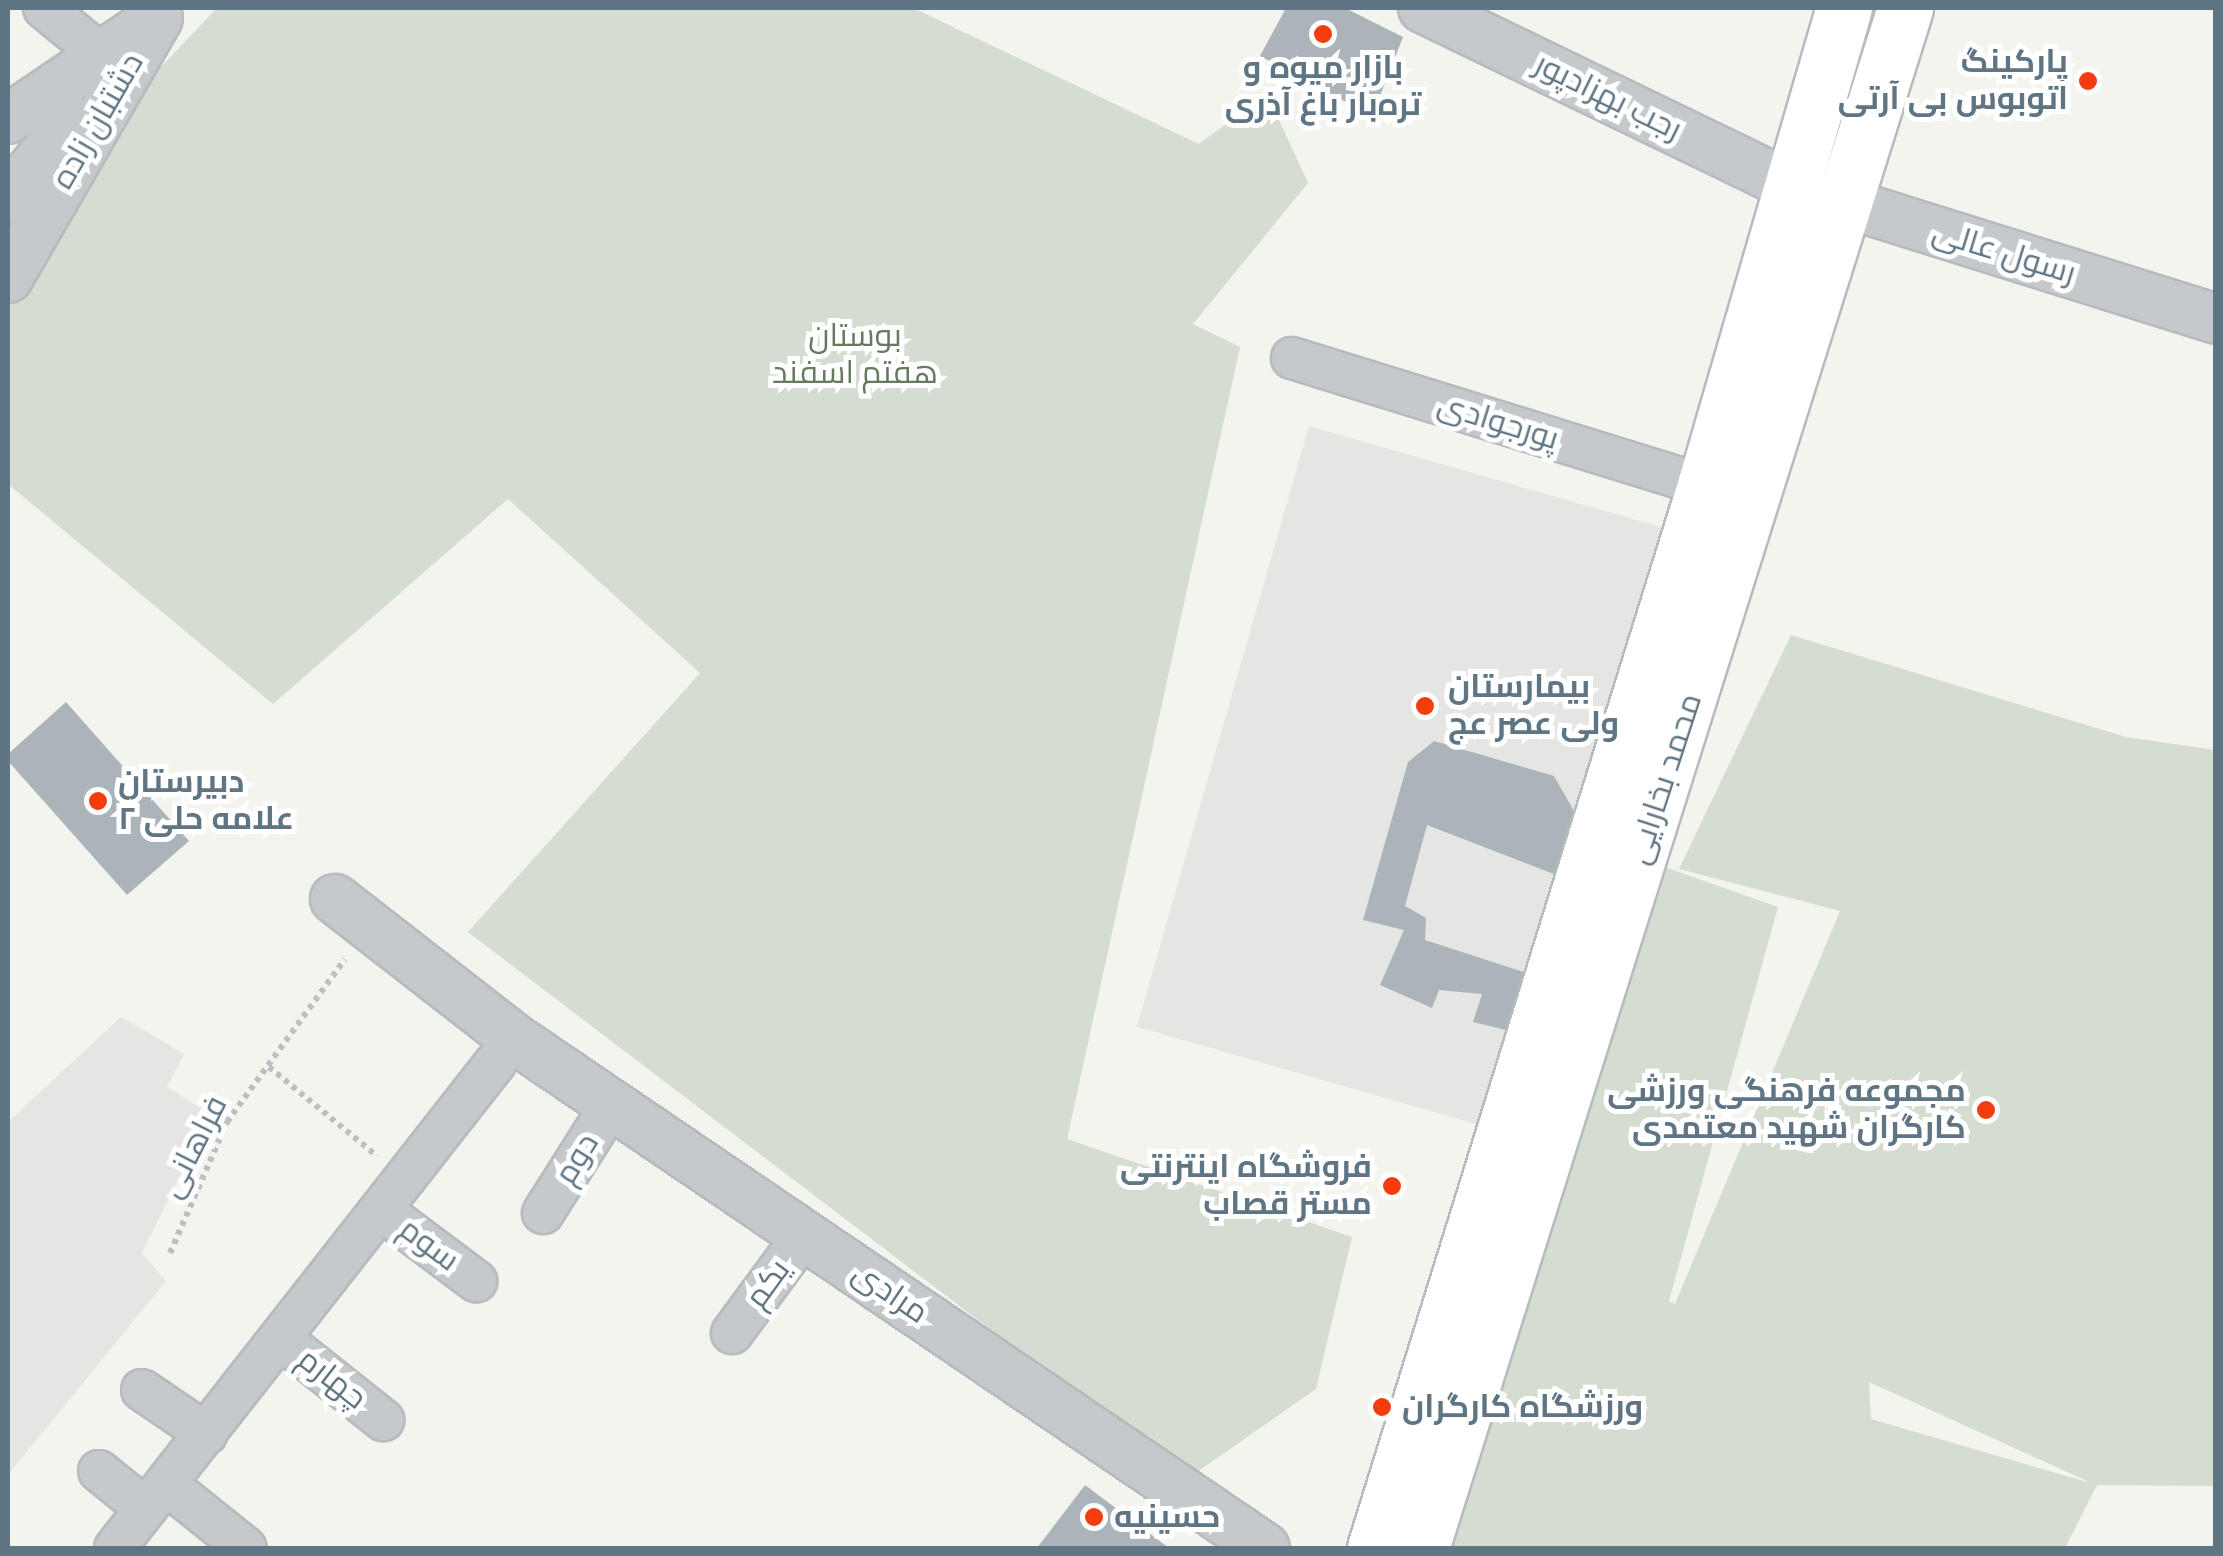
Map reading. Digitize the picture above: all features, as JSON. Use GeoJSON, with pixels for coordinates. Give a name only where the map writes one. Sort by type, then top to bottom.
{"type":"FeatureCollection","features":[{"type":"Feature","properties":{"kind":"main road","name":"محمد بخارایی"},"geometry":{"type":"LineString","coordinates":[[1421,1548],[1691,615],[1705,486],[1844,8]]}},
{"type":"Feature","properties":{"kind":"main road","name":"محمد بخارایی"},"geometry":{"type":"LineString","coordinates":[[1376,1548],[1691,615],[1846,204],[1905,8]]}},
{"type":"Feature","properties":{"kind":"street"},"geometry":{"type":"LineString","coordinates":[[44,8],[116,66]]}},
{"type":"Feature","properties":{"kind":"street","name":"رجب بهزادپور"},"geometry":{"type":"LineString","coordinates":[[1422,8],[1792,186]]}},
{"type":"Feature","properties":{"kind":"street"},"geometry":{"type":"LineString","coordinates":[[8,199],[162,13]]}},
{"type":"Feature","properties":{"kind":"street"},"geometry":{"type":"LineString","coordinates":[[8,214],[162,13]]}},
{"type":"Feature","properties":{"kind":"street","name":"دشتبان زاده"},"geometry":{"type":"LineString","coordinates":[[8,119],[162,13]]}},
{"type":"Feature","properties":{"kind":"street","name":"دشتبان زاده"},"geometry":{"type":"LineString","coordinates":[[8,278],[162,13]]}},
{"type":"Feature","properties":{"kind":"street","name":"رسول عالی"},"geometry":{"type":"LineString","coordinates":[[1792,186],[2216,319]]}},
{"type":"Feature","properties":{"kind":"street","name":"پورجوادی"},"geometry":{"type":"LineString","coordinates":[[1292,358],[1705,486]]}},
{"type":"Feature","properties":{"kind":"street","name":"مرادی"},"geometry":{"type":"LineString","coordinates":[[352,912],[506,1050],[612,1104],[1265,1548]]}},
{"type":"Feature","properties":{"kind":"street"},"geometry":{"type":"LineString","coordinates":[[115,1548],[506,1050]]}},
{"type":"Feature","properties":{"kind":"street","name":"دوم"},"geometry":{"type":"LineString","coordinates":[[543,1213],[612,1104]]}},
{"type":"Feature","properties":{"kind":"street","name":"سوم"},"geometry":{"type":"LineString","coordinates":[[393,1194],[476,1281]]}},
{"type":"Feature","properties":{"kind":"street","name":"یکم"},"geometry":{"type":"LineString","coordinates":[[732,1333],[804,1235]]}},
{"type":"Feature","properties":{"kind":"street","name":"چهارم"},"geometry":{"type":"LineString","coordinates":[[280,1338],[383,1420]]}},
{"type":"Feature","properties":{"kind":"street"},"geometry":{"type":"LineString","coordinates":[[142,1390],[208,1434]]}},
{"type":"Feature","properties":{"kind":"street"},"geometry":{"type":"LineString","coordinates":[[98,1471],[156,1496],[246,1548]]}},
{"type":"Feature","properties":{"kind":"path","name":"فراهانی"},"geometry":{"type":"LineString","coordinates":[[170,1253],[227,1122],[269,1068],[352,912]]}},
{"type":"Feature","properties":{"kind":"path"},"geometry":{"type":"LineString","coordinates":[[269,1068],[393,1194]]}},
{"type":"Feature","properties":{"kind":"shaded area","name":"بیمارستان ولی عصر عج"},"geometry":{"type":"Polygon","coordinates":[[[1309,426],[1673,530],[1501,1131],[1137,1027],[1309,426]]]}},
{"type":"Feature","properties":{"kind":"shaded area"},"geometry":{"type":"Polygon","coordinates":[[[121,1017],[184,1054],[167,1087],[210,1114],[142,1253],[166,1281],[8,1475],[8,1122],[121,1017]]]}},
{"type":"Feature","properties":{"kind":"green space","name":"بوستان هفتم اسفند"},"geometry":{"type":"Polygon","coordinates":[[[217,8],[913,8],[1199,144],[1267,94],[1308,183],[1193,324],[1240,347],[1067,1139],[1352,1237],[1316,1389],[1187,1479],[468,932],[700,673],[508,499],[273,704],[8,484],[8,268],[137,92],[217,8]]]}},
{"type":"Feature","properties":{"kind":"green space","name":"مجموعه فرهنگی ورزشی کارگران شهید معتمدی"},"geometry":{"type":"Polygon","coordinates":[[[1791,635],[2126,737],[2215,750],[2215,1486],[2097,1485],[2065,1548],[1441,1548],[1659,865],[1778,907],[1669,1301],[1675,1304],[1840,911],[1679,869],[1791,635]],[[1869,1382],[1871,1419],[2087,1481],[1869,1382]]]}},
{"type":"Feature","properties":{"kind":"building"},"geometry":{"type":"Polygon","coordinates":[[[1286,8],[1345,8],[1403,37],[1372,116],[1260,56],[1286,8]]]}},
{"type":"Feature","properties":{"kind":"building","name":"دبیرستان علامه حلی ۲"},"geometry":{"type":"Polygon","coordinates":[[[66,702],[189,841],[127,895],[8,761],[8,754],[66,702]]]}},
{"type":"Feature","properties":{"kind":"building"},"geometry":{"type":"Polygon","coordinates":[[[1434,741],[1554,776],[1574,811],[1572,881],[1427,825],[1405,906],[1426,918],[1425,940],[1527,973],[1510,1031],[1473,1022],[1482,994],[1439,990],[1432,1008],[1380,985],[1404,930],[1363,920],[1408,762],[1434,741]]]}},
{"type":"Feature","properties":{"kind":"building","name":"حسینیه"},"geometry":{"type":"Polygon","coordinates":[[[1085,1485],[1169,1548],[1037,1548],[1085,1485]]]}},
{"type":"Feature","properties":{"kind":"place","name":"بازار میوه و تره‌بار باغ آذری"},"geometry":{"type":"Point","coordinates":[1323,34]}},
{"type":"Feature","properties":{"kind":"place","name":"پارکینگ اتوبوس بی آرتی"},"geometry":{"type":"Point","coordinates":[2088,81]}},
{"type":"Feature","properties":{"kind":"place","name":"بیمارستان ولی عصر عج"},"geometry":{"type":"Point","coordinates":[1425,706]}},
{"type":"Feature","properties":{"kind":"place","name":"دبیرستان علامه حلی ۲"},"geometry":{"type":"Point","coordinates":[98,801]}},
{"type":"Feature","properties":{"kind":"place","name":"مجموعه فرهنگی ورزشی کارگران شهید معتمدی"},"geometry":{"type":"Point","coordinates":[1986,1110]}},
{"type":"Feature","properties":{"kind":"place","name":"فروشگاه اینترنتی مستر قصاب"},"geometry":{"type":"Point","coordinates":[1392,1186]}},
{"type":"Feature","properties":{"kind":"place","name":"ورزشگاه کارگران"},"geometry":{"type":"Point","coordinates":[1382,1407]}},
{"type":"Feature","properties":{"kind":"place","name":"حسینیه"},"geometry":{"type":"Point","coordinates":[1094,1517]}}]}
